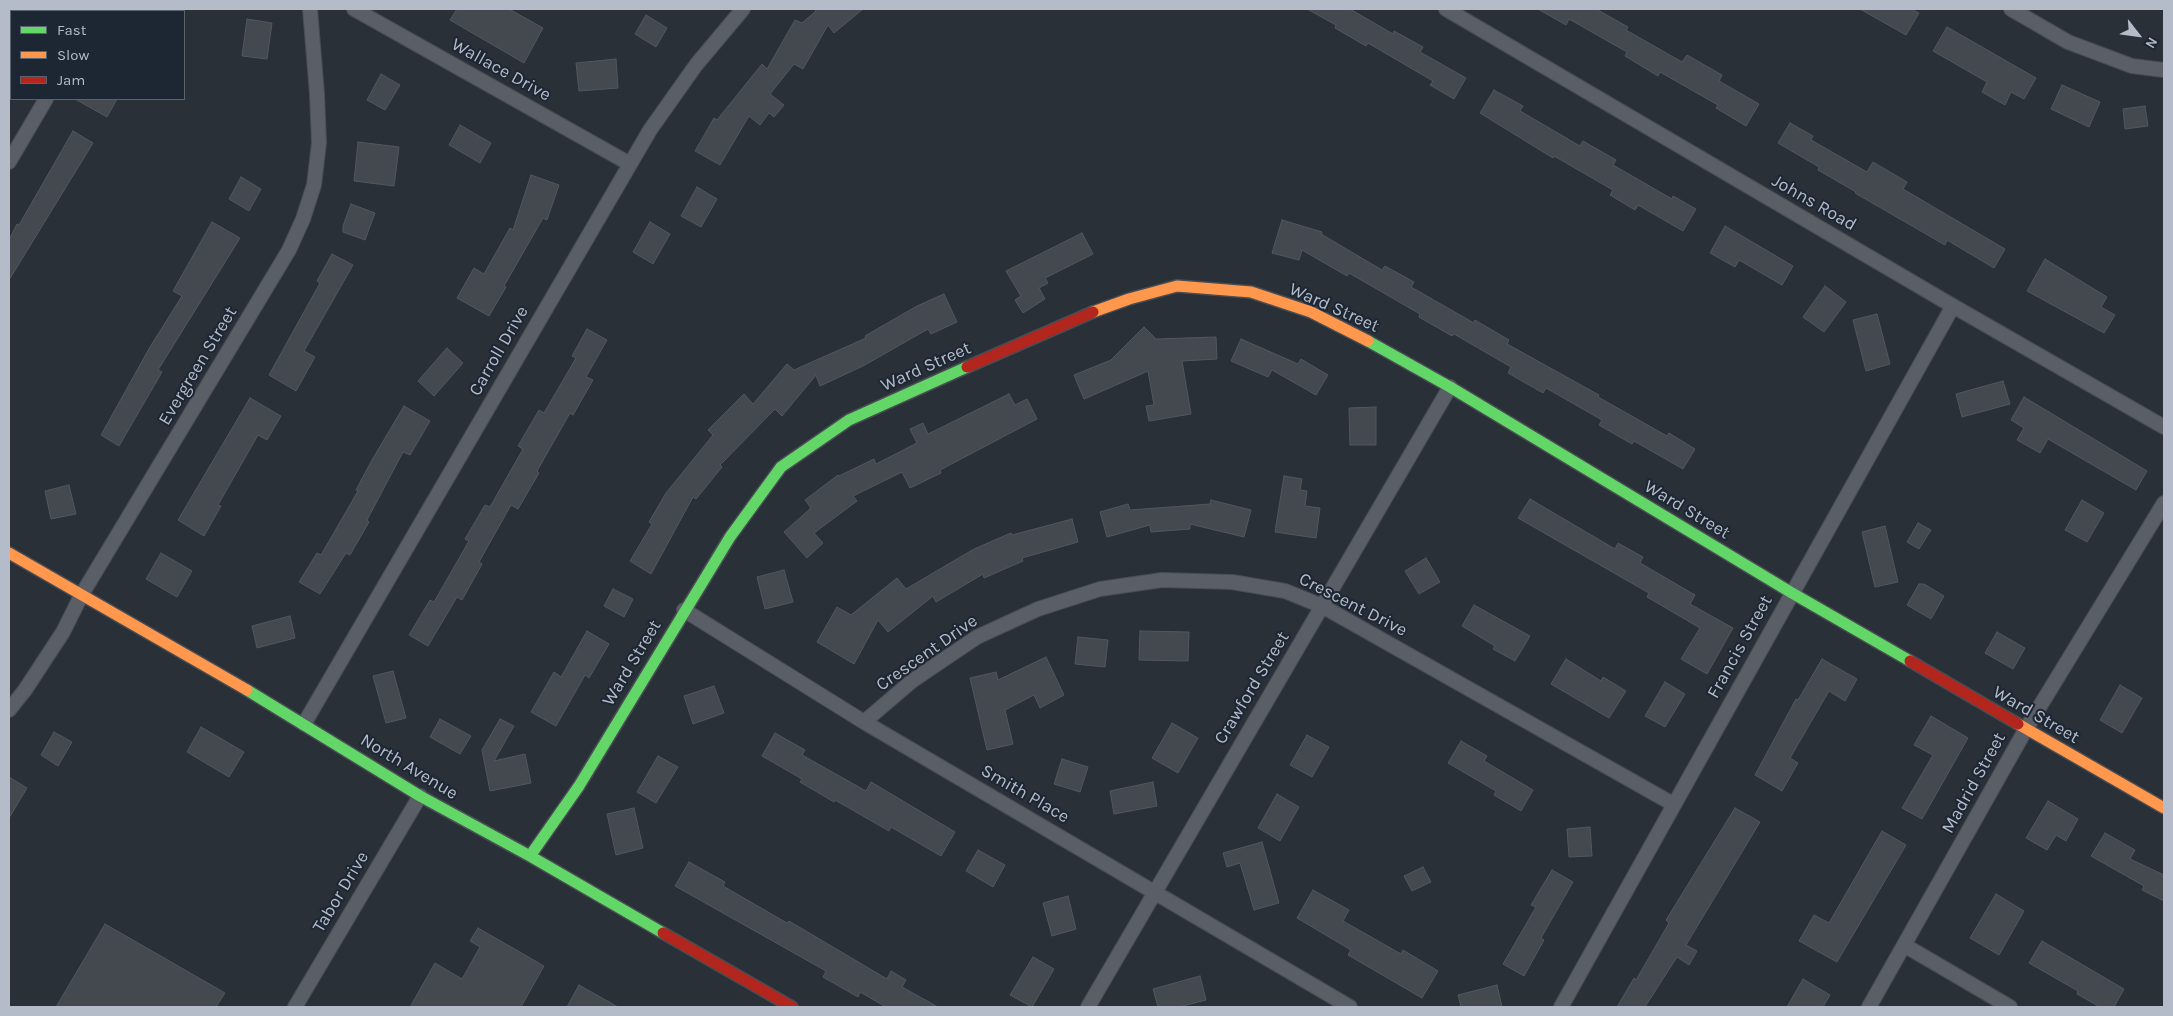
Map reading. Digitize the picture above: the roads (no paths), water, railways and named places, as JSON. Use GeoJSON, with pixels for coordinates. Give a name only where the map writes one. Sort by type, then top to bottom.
{"type":"FeatureCollection","features":[{"type":"Feature","properties":{"kind":"street","name":"Evergreen Street"},"geometry":{"type":"LineString","coordinates":[[9,710],[25,690],[64,632],[82,594],[290,250],[314,185],[319,143],[318,94],[310,9]]}},
{"type":"Feature","properties":{"kind":"street","name":"Wallace Drive"},"geometry":{"type":"LineString","coordinates":[[354,9],[630,164]]}},
{"type":"Feature","properties":{"kind":"street","name":"Carroll Drive"},"geometry":{"type":"LineString","coordinates":[[304,724],[650,130],[696,65],[743,9]]}},
{"type":"Feature","properties":{"kind":"street","name":"Johns Road"},"geometry":{"type":"LineString","coordinates":[[1446,9],[1953,306],[2164,427]]}},
{"type":"Feature","properties":{"kind":"street"},"geometry":{"type":"LineString","coordinates":[[2011,9],[2068,42],[2132,66],[2164,70]]}},
{"type":"Feature","properties":{"kind":"street"},"geometry":{"type":"LineString","coordinates":[[9,162],[45,100]]}},
{"type":"Feature","properties":{"kind":"street","name":"Ward Street"},"geometry":{"type":"LineString","coordinates":[[530,856],[579,786],[684,610],[735,530],[781,466],[849,420],[1076,319],[1129,299],[1177,286],[1251,292],[1311,312],[1367,341],[1450,387],[1792,593],[2164,808]]}},
{"type":"Feature","properties":{"kind":"street","name":"Francis Street"},"geometry":{"type":"LineString","coordinates":[[1560,1007],[1953,306]]}},
{"type":"Feature","properties":{"kind":"street","name":"Crawford Street"},"geometry":{"type":"LineString","coordinates":[[1088,1007],[1450,387]]}},
{"type":"Feature","properties":{"kind":"street","name":"Madrid Street"},"geometry":{"type":"LineString","coordinates":[[1869,1007],[2026,729],[2164,504]]}},
{"type":"Feature","properties":{"kind":"street","name":"North Avenue"},"geometry":{"type":"LineString","coordinates":[[9,553],[304,724],[420,796],[530,856],[792,1007]]}},
{"type":"Feature","properties":{"kind":"street","name":"Crescent Drive"},"geometry":{"type":"LineString","coordinates":[[864,722],[912,681],[977,637],[1038,608],[1100,589],[1162,580],[1232,582],[1285,591],[1322,606],[1673,804]]}},
{"type":"Feature","properties":{"kind":"street","name":"Smith Place"},"geometry":{"type":"LineString","coordinates":[[684,610],[864,722],[1350,1007]]}},
{"type":"Feature","properties":{"kind":"street","name":"Tabor Drive"},"geometry":{"type":"LineString","coordinates":[[295,1007],[420,796]]}},
{"type":"Feature","properties":{"kind":"street"},"geometry":{"type":"LineString","coordinates":[[1904,945],[2010,1007]]}}]}
